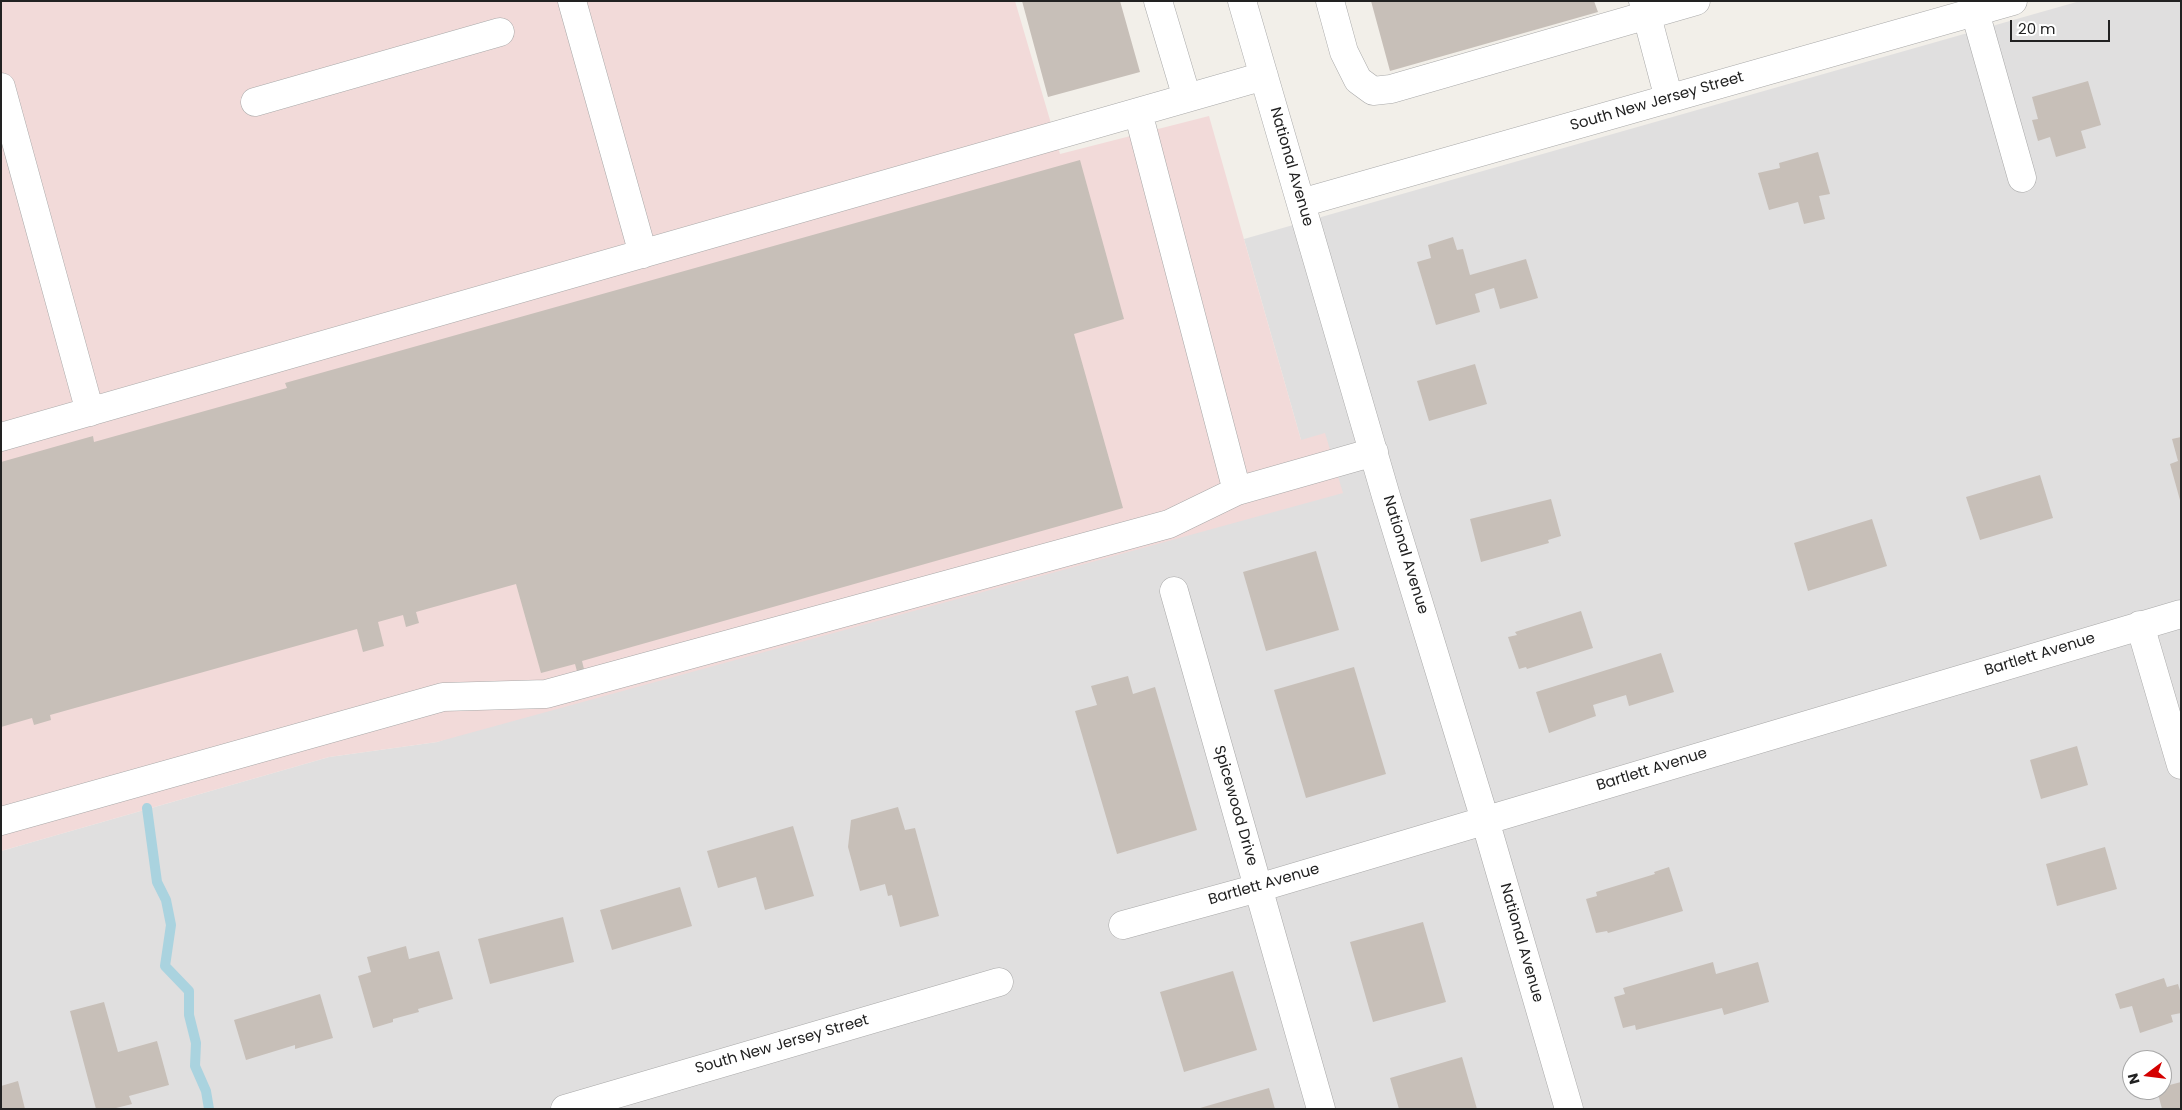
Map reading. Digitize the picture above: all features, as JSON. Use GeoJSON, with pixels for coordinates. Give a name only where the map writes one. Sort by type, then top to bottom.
{"type":"FeatureCollection","features":[{"type":"Feature","properties":{"kind":"street"},"geometry":{"type":"LineString","coordinates":[[572,1],[643,254]]}},
{"type":"Feature","properties":{"kind":"street"},"geometry":{"type":"LineString","coordinates":[[1158,1],[1187,98]]}},
{"type":"Feature","properties":{"kind":"street","name":"National Avenue"},"geometry":{"type":"LineString","coordinates":[[1242,1],[1569,1109]]}},
{"type":"Feature","properties":{"kind":"street"},"geometry":{"type":"LineString","coordinates":[[1330,1],[1344,52],[1358,80],[1373,91],[1391,89],[1645,9],[1696,1]]}},
{"type":"Feature","properties":{"kind":"street","name":"South New Jersey Street"},"geometry":{"type":"LineString","coordinates":[[1301,203],[2013,1]]}},
{"type":"Feature","properties":{"kind":"street"},"geometry":{"type":"LineString","coordinates":[[1645,9],[1670,99]]}},
{"type":"Feature","properties":{"kind":"street"},"geometry":{"type":"LineString","coordinates":[[1975,12],[2022,178]]}},
{"type":"Feature","properties":{"kind":"street"},"geometry":{"type":"LineString","coordinates":[[256,102],[500,32]]}},
{"type":"Feature","properties":{"kind":"street"},"geometry":{"type":"LineString","coordinates":[[1,437],[1264,76]]}},
{"type":"Feature","properties":{"kind":"street"},"geometry":{"type":"LineString","coordinates":[[1,87],[90,412]]}},
{"type":"Feature","properties":{"kind":"street"},"geometry":{"type":"LineString","coordinates":[[1138,112],[1237,491]]}},
{"type":"Feature","properties":{"kind":"street"},"geometry":{"type":"LineString","coordinates":[[1,821],[443,697],[546,694],[1169,524],[1237,491],[1374,452]]}},
{"type":"Feature","properties":{"kind":"street","name":"Spicewood Drive"},"geometry":{"type":"LineString","coordinates":[[1174,591],[1322,1109]]}},
{"type":"Feature","properties":{"kind":"street","name":"Bartlett Avenue"},"geometry":{"type":"LineString","coordinates":[[1123,925],[1258,888],[2181,614]]}},
{"type":"Feature","properties":{"kind":"street"},"geometry":{"type":"LineString","coordinates":[[2140,625],[2181,766]]}},
{"type":"Feature","properties":{"kind":"street","name":"South New Jersey Street"},"geometry":{"type":"LineString","coordinates":[[565,1109],[999,982]]}},
{"type":"Feature","properties":{"kind":"shaded area"},"geometry":{"type":"Polygon","coordinates":[[[1,1],[1015,1],[1060,154],[1209,116],[1301,440],[1325,433],[1343,493],[437,742],[329,757],[1,851],[1,1]]]}},
{"type":"Feature","properties":{"kind":"shaded area"},"geometry":{"type":"Polygon","coordinates":[[[2080,1],[2181,1],[2181,1109],[1,1109],[1,851],[329,757],[437,742],[1301,440],[1244,239],[2080,1]]]}},
{"type":"Feature","properties":{"kind":"building"},"geometry":{"type":"Polygon","coordinates":[[[1022,1],[1120,1],[1140,72],[1048,97],[1022,1]]]}},
{"type":"Feature","properties":{"kind":"building"},"geometry":{"type":"Polygon","coordinates":[[[1371,1],[1594,1],[1598,12],[1390,71],[1371,1]]]}},
{"type":"Feature","properties":{"kind":"building"},"geometry":{"type":"Polygon","coordinates":[[[2088,81],[2101,125],[2081,131],[2086,148],[2056,157],[2050,137],[2038,141],[2032,120],[2038,119],[2032,97],[2088,81]]]}},
{"type":"Feature","properties":{"kind":"building"},"geometry":{"type":"Polygon","coordinates":[[[1818,152],[1830,194],[1819,196],[1825,219],[1804,224],[1798,202],[1769,210],[1758,173],[1780,168],[1779,163],[1818,152]]]}},
{"type":"Feature","properties":{"kind":"building"},"geometry":{"type":"Polygon","coordinates":[[[1080,160],[1124,319],[1074,334],[1123,508],[582,661],[585,673],[578,675],[575,664],[541,673],[516,584],[416,612],[419,623],[406,627],[403,615],[378,622],[384,646],[363,652],[357,629],[50,715],[51,720],[34,725],[32,718],[1,727],[1,462],[93,436],[94,442],[287,388],[285,383],[1080,160]]]}},
{"type":"Feature","properties":{"kind":"building"},"geometry":{"type":"Polygon","coordinates":[[[1453,237],[1457,250],[1463,249],[1470,275],[1526,259],[1538,298],[1500,309],[1494,288],[1475,294],[1480,312],[1436,325],[1417,262],[1431,258],[1428,245],[1453,237]]]}},
{"type":"Feature","properties":{"kind":"building"},"geometry":{"type":"Polygon","coordinates":[[[1475,364],[1487,404],[1429,421],[1417,381],[1475,364]]]}},
{"type":"Feature","properties":{"kind":"building"},"geometry":{"type":"Polygon","coordinates":[[[2181,437],[2180,500],[2170,464],[2178,461],[2172,439],[2181,437]]]}},
{"type":"Feature","properties":{"kind":"building"},"geometry":{"type":"Polygon","coordinates":[[[2040,475],[2053,518],[1980,540],[1966,497],[2040,475]]]}},
{"type":"Feature","properties":{"kind":"building"},"geometry":{"type":"Polygon","coordinates":[[[1551,499],[1561,536],[1548,540],[1549,543],[1481,562],[1470,519],[1551,499]]]}},
{"type":"Feature","properties":{"kind":"building"},"geometry":{"type":"Polygon","coordinates":[[[1872,519],[1887,566],[1808,591],[1794,543],[1872,519]]]}},
{"type":"Feature","properties":{"kind":"building"},"geometry":{"type":"Polygon","coordinates":[[[1316,551],[1339,630],[1266,651],[1243,572],[1316,551]]]}},
{"type":"Feature","properties":{"kind":"building"},"geometry":{"type":"Polygon","coordinates":[[[1581,611],[1593,648],[1527,669],[1526,667],[1519,669],[1508,637],[1517,635],[1515,632],[1581,611]]]}},
{"type":"Feature","properties":{"kind":"building"},"geometry":{"type":"Polygon","coordinates":[[[1661,653],[1674,692],[1629,706],[1626,695],[1593,705],[1596,716],[1549,733],[1536,692],[1661,653]]]}},
{"type":"Feature","properties":{"kind":"building"},"geometry":{"type":"Polygon","coordinates":[[[1354,667],[1386,774],[1306,798],[1274,690],[1354,667]]]}},
{"type":"Feature","properties":{"kind":"building"},"geometry":{"type":"Polygon","coordinates":[[[1128,676],[1133,694],[1155,687],[1197,830],[1117,854],[1075,711],[1097,705],[1091,686],[1128,676]]]}},
{"type":"Feature","properties":{"kind":"building"},"geometry":{"type":"Polygon","coordinates":[[[2077,746],[2088,785],[2041,799],[2030,760],[2077,746]]]}},
{"type":"Feature","properties":{"kind":"building"},"geometry":{"type":"Polygon","coordinates":[[[898,807],[905,830],[915,828],[939,916],[900,927],[892,895],[888,896],[885,884],[860,891],[848,847],[851,820],[898,807]]]}},
{"type":"Feature","properties":{"kind":"building"},"geometry":{"type":"Polygon","coordinates":[[[793,826],[814,896],[765,910],[756,877],[718,888],[707,851],[793,826]]]}},
{"type":"Feature","properties":{"kind":"building"},"geometry":{"type":"Polygon","coordinates":[[[2105,847],[2117,889],[2057,906],[2046,864],[2105,847]]]}},
{"type":"Feature","properties":{"kind":"building"},"geometry":{"type":"Polygon","coordinates":[[[1669,867],[1683,911],[1608,933],[1607,931],[1596,933],[1586,899],[1597,896],[1596,892],[1655,874],[1654,872],[1669,867]]]}},
{"type":"Feature","properties":{"kind":"building"},"geometry":{"type":"Polygon","coordinates":[[[680,887],[692,926],[612,950],[600,910],[680,887]]]}},
{"type":"Feature","properties":{"kind":"building"},"geometry":{"type":"Polygon","coordinates":[[[563,917],[574,962],[490,984],[478,939],[563,917]]]}},
{"type":"Feature","properties":{"kind":"building"},"geometry":{"type":"Polygon","coordinates":[[[1423,922],[1446,1002],[1373,1022],[1350,942],[1423,922]]]}},
{"type":"Feature","properties":{"kind":"building"},"geometry":{"type":"Polygon","coordinates":[[[406,946],[409,959],[439,951],[453,999],[418,1009],[419,1012],[393,1019],[393,1022],[373,1028],[358,976],[371,972],[367,957],[406,946]]]}},
{"type":"Feature","properties":{"kind":"building"},"geometry":{"type":"Polygon","coordinates":[[[1713,962],[1716,974],[1758,962],[1769,1002],[1724,1015],[1722,1008],[1636,1030],[1635,1025],[1623,1028],[1614,997],[1625,994],[1623,988],[1713,962]]]}},
{"type":"Feature","properties":{"kind":"building"},"geometry":{"type":"Polygon","coordinates":[[[1233,971],[1257,1050],[1184,1072],[1160,992],[1233,971]]]}},
{"type":"Feature","properties":{"kind":"building"},"geometry":{"type":"Polygon","coordinates":[[[2164,978],[2167,987],[2178,984],[2181,994],[2181,1013],[2171,1015],[2173,1022],[2140,1033],[2132,1006],[2120,1009],[2115,994],[2164,978]]]}},
{"type":"Feature","properties":{"kind":"building"},"geometry":{"type":"Polygon","coordinates":[[[320,994],[333,1038],[295,1049],[295,1045],[246,1060],[234,1020],[320,994]]]}},
{"type":"Feature","properties":{"kind":"building"},"geometry":{"type":"Polygon","coordinates":[[[104,1002],[118,1052],[157,1041],[169,1085],[129,1096],[132,1104],[112,1109],[96,1109],[70,1011],[104,1002]]]}},
{"type":"Feature","properties":{"kind":"building"},"geometry":{"type":"Polygon","coordinates":[[[1462,1057],[1477,1109],[1399,1109],[1390,1078],[1462,1057]]]}},
{"type":"Feature","properties":{"kind":"building"},"geometry":{"type":"Polygon","coordinates":[[[18,1081],[25,1109],[1,1109],[1,1086],[18,1081]]]}},
{"type":"Feature","properties":{"kind":"building"},"geometry":{"type":"Polygon","coordinates":[[[2181,1082],[2181,1109],[2162,1109],[2160,1100],[2172,1100],[2172,1084],[2181,1082]]]}},
{"type":"Feature","properties":{"kind":"building"},"geometry":{"type":"Polygon","coordinates":[[[1269,1088],[1275,1109],[1200,1109],[1200,1108],[1269,1088]]]}},
{"type":"Feature","properties":{"kind":"waterway"},"geometry":{"type":"LineString","coordinates":[[147,808],[157,882],[166,900],[171,925],[165,966],[189,991],[189,1015],[196,1043],[195,1066],[206,1091],[209,1109]]}}]}
